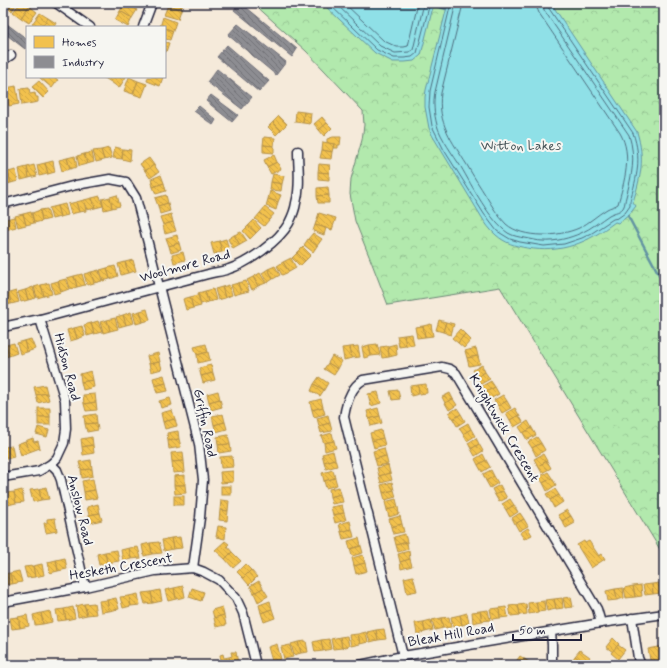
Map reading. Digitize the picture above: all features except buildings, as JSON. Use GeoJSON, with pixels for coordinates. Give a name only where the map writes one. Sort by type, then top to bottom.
{"type":"FeatureCollection","features":[{"type":"Feature","properties":{"kind":"street"},"geometry":{"type":"LineString","coordinates":[[56,3],[89,26]]}},
{"type":"Feature","properties":{"kind":"street"},"geometry":{"type":"LineString","coordinates":[[143,26],[152,3]]}},
{"type":"Feature","properties":{"kind":"street"},"geometry":{"type":"LineString","coordinates":[[3,60],[11,55]]}},
{"type":"Feature","properties":{"kind":"street","name":"Woolmore Road"},"geometry":{"type":"LineString","coordinates":[[3,327],[40,319],[229,269],[260,253],[282,232],[288,224],[297,202],[299,186],[298,151]]}},
{"type":"Feature","properties":{"kind":"street","name":"Griffin Road"},"geometry":{"type":"LineString","coordinates":[[3,204],[76,185],[110,179],[126,182],[136,198],[199,444],[202,480],[200,518],[193,568]]}},
{"type":"Feature","properties":{"kind":"street","name":"Hidson Road"},"geometry":{"type":"LineString","coordinates":[[40,319],[65,400],[66,430],[64,443],[57,458],[52,464]]}},
{"type":"Feature","properties":{"kind":"street","name":"Knightwick Crescent"},"geometry":{"type":"LineString","coordinates":[[404,656],[344,418],[346,403],[356,386],[363,380],[442,367],[450,369],[456,373],[597,609],[601,623]]}},
{"type":"Feature","properties":{"kind":"street"},"geometry":{"type":"LineString","coordinates":[[3,477],[39,471],[52,464]]}},
{"type":"Feature","properties":{"kind":"street","name":"Anslow Road"},"geometry":{"type":"LineString","coordinates":[[52,464],[57,470],[61,480],[85,587]]}},
{"type":"Feature","properties":{"kind":"street","name":"Hesketh Crescent"},"geometry":{"type":"LineString","coordinates":[[3,602],[85,587],[155,571],[193,568],[219,580],[236,598],[243,613],[256,665]]}},
{"type":"Feature","properties":{"kind":"street","name":"Bleak Hill Road"},"geometry":{"type":"LineString","coordinates":[[360,665],[404,656],[664,614]]}},
{"type":"Feature","properties":{"kind":"street"},"geometry":{"type":"LineString","coordinates":[[632,618],[638,658],[641,665]]}},
{"type":"Feature","properties":{"kind":"street"},"geometry":{"type":"LineString","coordinates":[[551,632],[552,665]]}},
{"type":"Feature","properties":{"kind":"green space","name":"Witton Lakes"},"geometry":{"type":"Polygon","coordinates":[[[253,3],[664,3],[664,556],[500,287],[388,305],[355,221],[350,194],[351,179],[362,140],[364,125],[363,111],[306,51],[253,3]]]}},
{"type":"Feature","properties":{"kind":"water"},"geometry":{"type":"Polygon","coordinates":[[[322,3],[434,3],[421,55],[414,61],[393,62],[375,53],[322,3]]]}},
{"type":"Feature","properties":{"kind":"water","name":"Witton Lakes"},"geometry":{"type":"Polygon","coordinates":[[[448,3],[551,3],[637,132],[641,151],[641,167],[633,202],[636,206],[628,216],[618,223],[615,222],[584,241],[563,248],[540,249],[514,245],[499,238],[490,229],[432,135],[429,128],[425,107],[426,90],[448,3]]]}},
{"type":"Feature","properties":{"kind":"waterway"},"geometry":{"type":"LineString","coordinates":[[433,5],[446,9]]}},
{"type":"Feature","properties":{"kind":"waterway"},"geometry":{"type":"LineString","coordinates":[[628,216],[664,284]]}}]}
